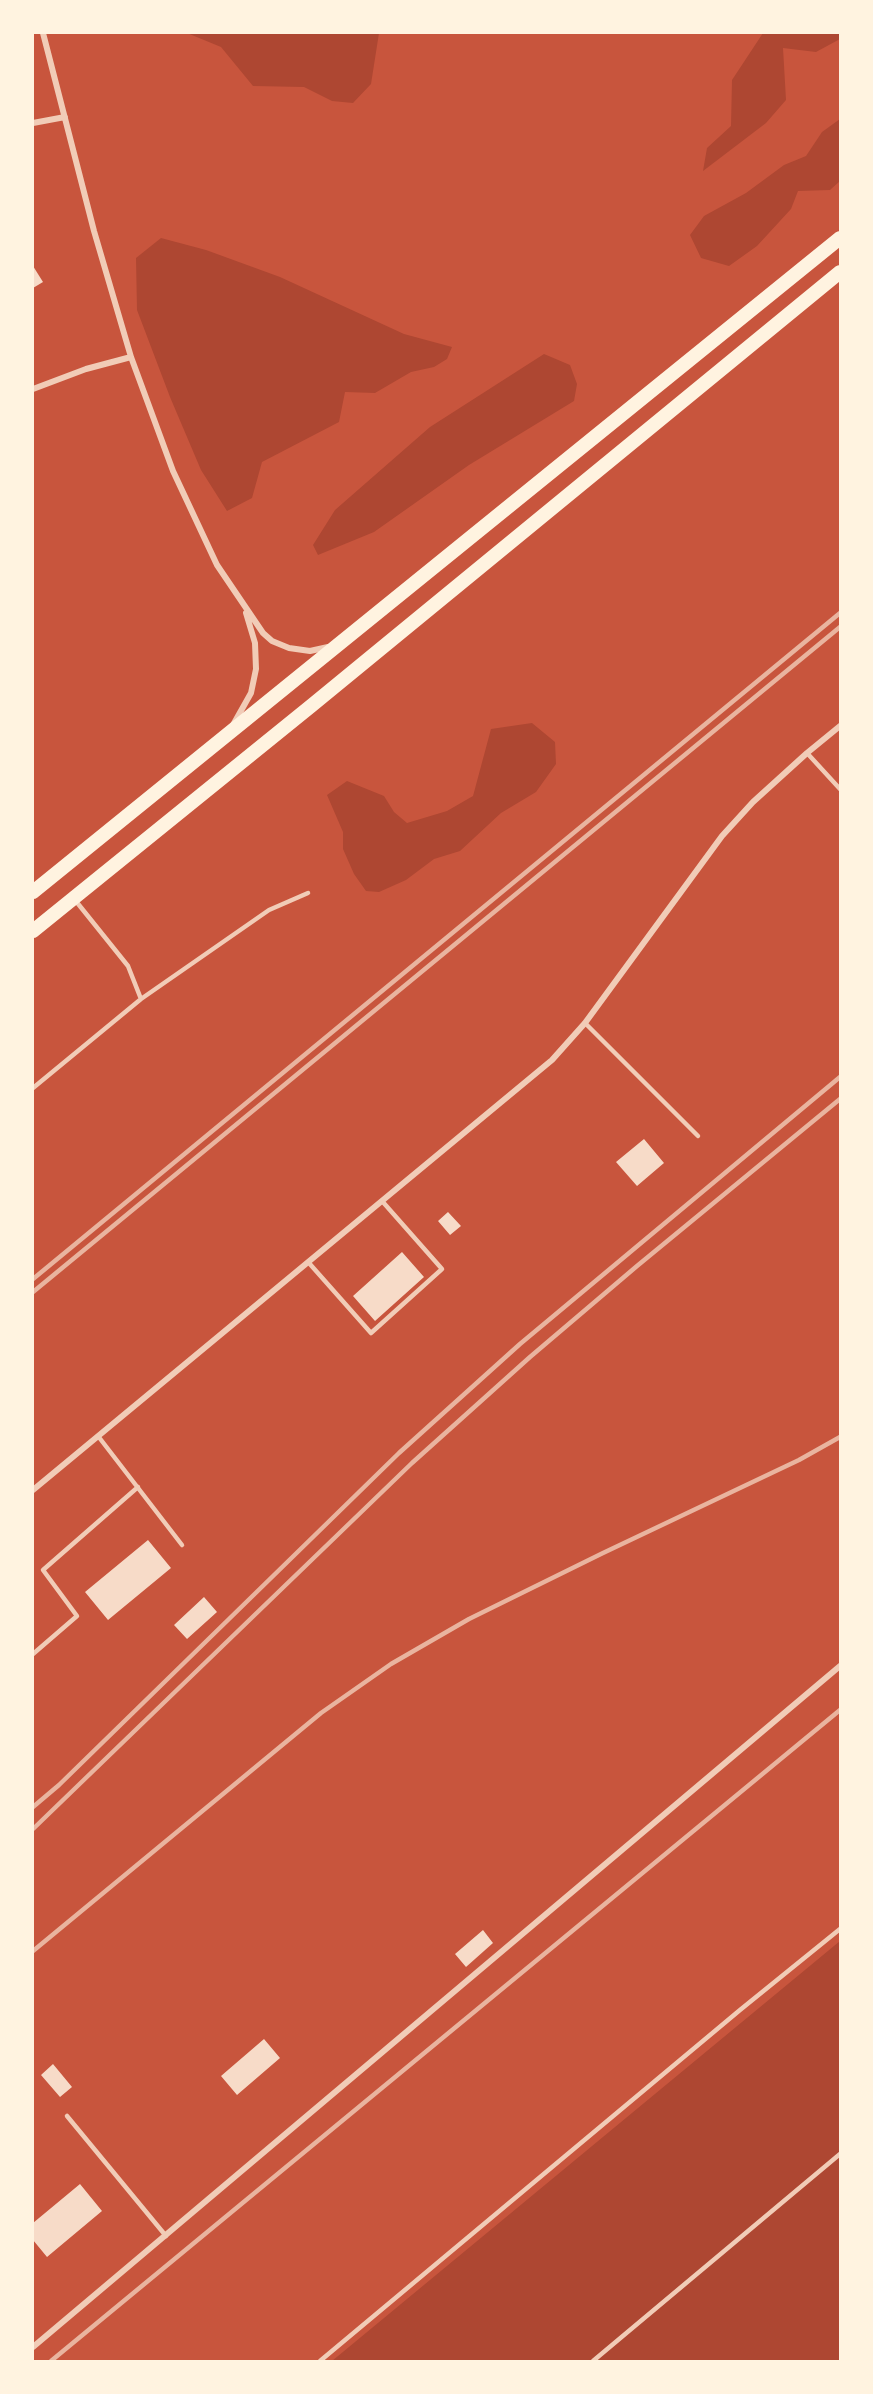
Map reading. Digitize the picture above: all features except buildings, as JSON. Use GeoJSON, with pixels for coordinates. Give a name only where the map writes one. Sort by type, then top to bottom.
{"type":"FeatureCollection","features":[{"type":"Feature","properties":{"kind":"main road"},"geometry":{"type":"LineString","coordinates":[[33,892],[840,238]]}},
{"type":"Feature","properties":{"kind":"main road"},"geometry":{"type":"LineString","coordinates":[[33,931],[840,272]]}},
{"type":"Feature","properties":{"kind":"street"},"geometry":{"type":"LineString","coordinates":[[44,33],[93,231],[131,357],[173,471],[217,565],[245,610],[263,633],[272,640],[289,648],[310,651],[328,647],[356,632]]}},
{"type":"Feature","properties":{"kind":"street"},"geometry":{"type":"LineString","coordinates":[[33,123],[65,117]]}},
{"type":"Feature","properties":{"kind":"street"},"geometry":{"type":"LineString","coordinates":[[33,389],[86,369],[131,357]]}},
{"type":"Feature","properties":{"kind":"street"},"geometry":{"type":"LineString","coordinates":[[227,736],[250,693],[256,669],[255,643],[245,610]]}},
{"type":"Feature","properties":{"kind":"street"},"geometry":{"type":"LineString","coordinates":[[33,1490],[552,1060],[585,1023],[722,836],[753,802],[840,726]]}},
{"type":"Feature","properties":{"kind":"street"},"geometry":{"type":"LineString","coordinates":[[33,2347],[840,1666]]}},
{"type":"Feature","properties":{"kind":"lane"},"geometry":{"type":"LineString","coordinates":[[807,753],[840,789]]}},
{"type":"Feature","properties":{"kind":"lane"},"geometry":{"type":"LineString","coordinates":[[33,1088],[141,999],[268,910],[308,893]]}},
{"type":"Feature","properties":{"kind":"lane"},"geometry":{"type":"LineString","coordinates":[[74,898],[128,966],[141,999]]}},
{"type":"Feature","properties":{"kind":"lane"},"geometry":{"type":"LineString","coordinates":[[585,1023],[698,1136]]}},
{"type":"Feature","properties":{"kind":"lane"},"geometry":{"type":"LineString","coordinates":[[309,1263],[371,1333],[442,1269],[382,1201]]}},
{"type":"Feature","properties":{"kind":"lane"},"geometry":{"type":"LineString","coordinates":[[98,1436],[182,1545]]}},
{"type":"Feature","properties":{"kind":"lane"},"geometry":{"type":"LineString","coordinates":[[33,1654],[77,1616],[43,1570],[138,1487]]}},
{"type":"Feature","properties":{"kind":"lane"},"geometry":{"type":"LineString","coordinates":[[320,2361],[731,2017],[840,1929]]}},
{"type":"Feature","properties":{"kind":"lane"},"geometry":{"type":"LineString","coordinates":[[67,2116],[166,2236]]}},
{"type":"Feature","properties":{"kind":"lane"},"geometry":{"type":"LineString","coordinates":[[593,2361],[840,2154]]}},
{"type":"Feature","properties":{"kind":"shaded area"},"geometry":{"type":"Polygon","coordinates":[[[187,33],[379,33],[371,84],[353,103],[332,101],[304,87],[253,86],[221,47],[187,33]]]}},
{"type":"Feature","properties":{"kind":"shaded area"},"geometry":{"type":"Polygon","coordinates":[[[763,33],[840,33],[840,39],[816,52],[783,48],[786,100],[766,123],[703,171],[707,148],[731,126],[732,80],[763,33]]]}},
{"type":"Feature","properties":{"kind":"shaded area"},"geometry":{"type":"Polygon","coordinates":[[[840,119],[840,181],[830,190],[798,191],[791,209],[757,246],[729,266],[701,258],[690,235],[704,216],[746,193],[784,165],[806,156],[822,132],[840,119]]]}},
{"type":"Feature","properties":{"kind":"shaded area"},"geometry":{"type":"Polygon","coordinates":[[[161,238],[206,250],[280,277],[404,334],[452,347],[447,359],[434,367],[411,372],[375,393],[345,392],[339,422],[262,462],[252,498],[227,511],[201,470],[137,310],[136,258],[161,238]]]}},
{"type":"Feature","properties":{"kind":"shaded area"},"geometry":{"type":"Polygon","coordinates":[[[544,354],[570,365],[577,384],[574,401],[469,465],[374,532],[318,555],[313,545],[335,510],[430,427],[544,354]]]}},
{"type":"Feature","properties":{"kind":"shaded area"},"geometry":{"type":"Polygon","coordinates":[[[532,723],[555,742],[556,764],[536,792],[501,813],[460,851],[434,859],[406,880],[379,892],[366,891],[354,874],[343,849],[343,832],[327,795],[347,781],[384,796],[394,812],[407,823],[447,811],[473,796],[491,729],[532,723]]]}},
{"type":"Feature","properties":{"kind":"shaded area"},"geometry":{"type":"Polygon","coordinates":[[[840,1941],[840,2361],[332,2361],[840,1941]]]}},
{"type":"Feature","properties":{"kind":"railway"},"geometry":{"type":"LineString","coordinates":[[33,1279],[840,613]]}},
{"type":"Feature","properties":{"kind":"railway"},"geometry":{"type":"LineString","coordinates":[[33,1292],[840,627]]}},
{"type":"Feature","properties":{"kind":"railway"},"geometry":{"type":"LineString","coordinates":[[33,1807],[59,1785],[399,1453],[520,1344],[840,1077]]}},
{"type":"Feature","properties":{"kind":"railway"},"geometry":{"type":"LineString","coordinates":[[33,1829],[412,1463],[530,1357],[840,1099]]}},
{"type":"Feature","properties":{"kind":"railway"},"geometry":{"type":"LineString","coordinates":[[33,1951],[321,1713],[391,1664],[469,1619],[799,1460],[840,1437]]}},
{"type":"Feature","properties":{"kind":"railway"},"geometry":{"type":"LineString","coordinates":[[51,2361],[840,1710]]}}]}
